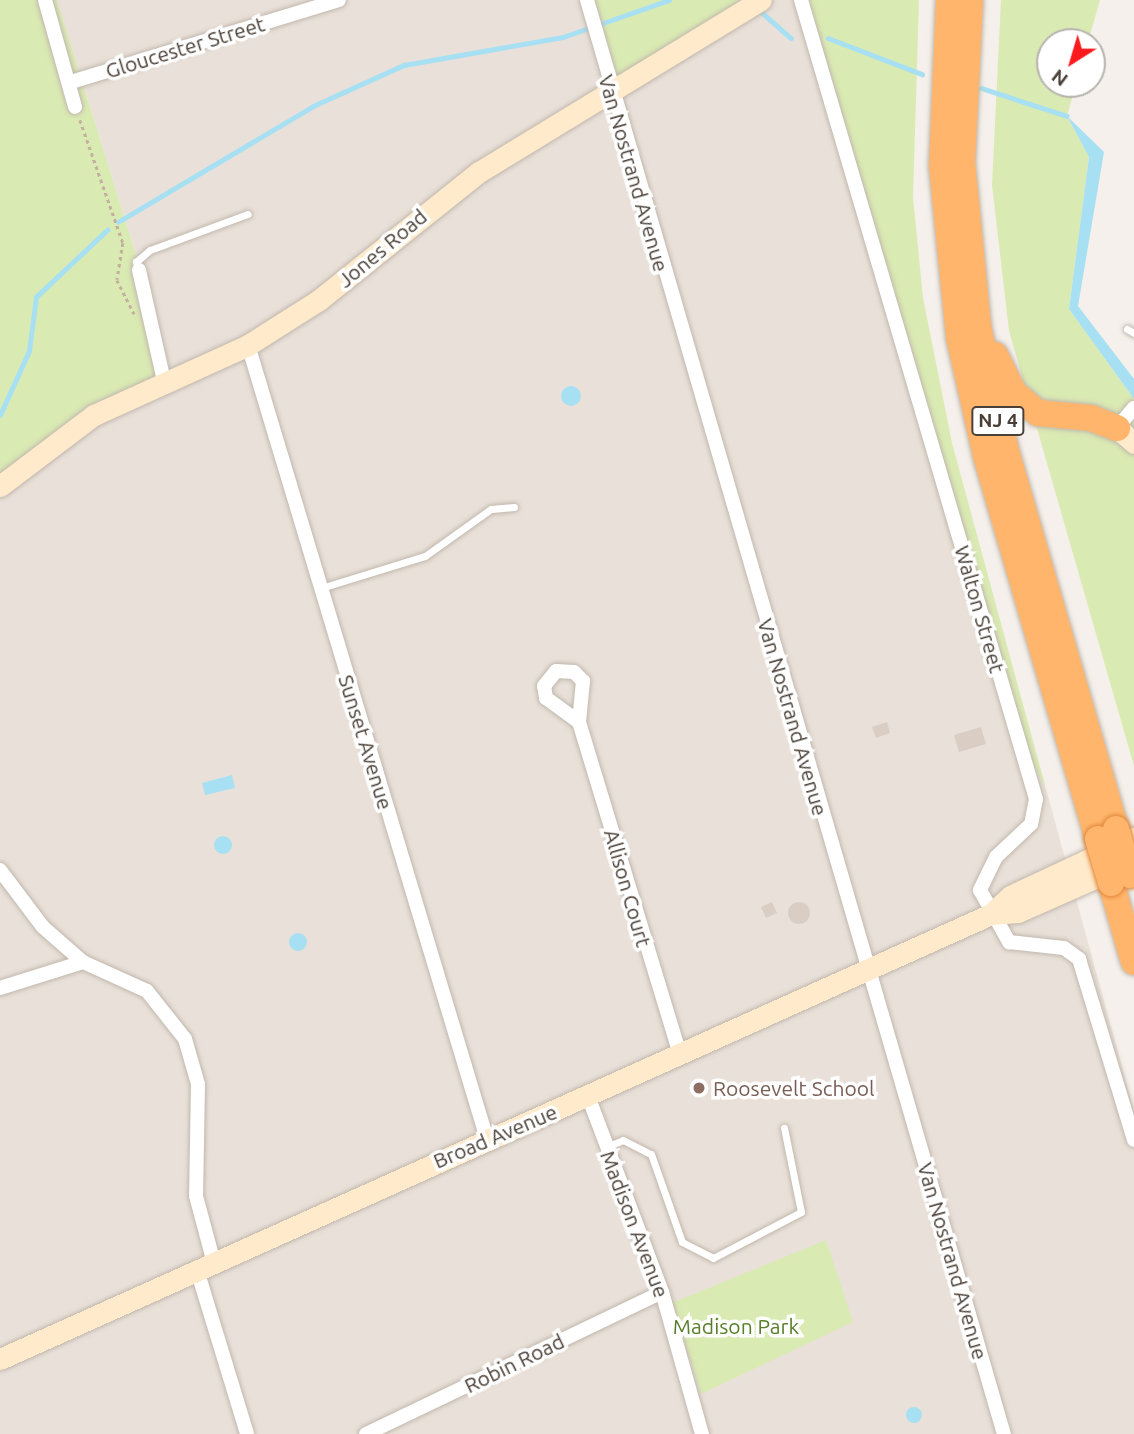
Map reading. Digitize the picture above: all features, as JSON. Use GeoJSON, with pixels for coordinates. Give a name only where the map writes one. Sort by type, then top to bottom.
{"type":"FeatureCollection","features":[{"type":"Feature","properties":{"kind":"highway","name":"NJ 4"},"geometry":{"type":"LineString","coordinates":[[949,0],[942,166],[959,337],[986,456],[1116,835]]}},
{"type":"Feature","properties":{"kind":"highway","name":"NJ 4"},"geometry":{"type":"LineString","coordinates":[[970,0],[962,162],[978,327],[1006,451],[1127,877],[1134,962]]}},
{"type":"Feature","properties":{"kind":"highway"},"geometry":{"type":"LineString","coordinates":[[978,327],[1008,385],[1029,407],[1128,424]]}},
{"type":"Feature","properties":{"kind":"street"},"geometry":{"type":"LineString","coordinates":[[45,0],[71,82],[75,107]]}},
{"type":"Feature","properties":{"kind":"street","name":"Gloucester Street"},"geometry":{"type":"LineString","coordinates":[[71,82],[339,0]]}},
{"type":"Feature","properties":{"kind":"street","name":"Van Nostrand Avenue"},"geometry":{"type":"LineString","coordinates":[[587,0],[609,92],[1004,1434]]}},
{"type":"Feature","properties":{"kind":"street","name":"Walton Street"},"geometry":{"type":"LineString","coordinates":[[801,0],[1036,799],[1031,824],[996,857],[980,890],[1009,942],[1064,948],[1079,959],[1134,1140]]}},
{"type":"Feature","properties":{"kind":"street","name":"Jones Road"},"geometry":{"type":"LineString","coordinates":[[0,486],[72,428],[164,381],[248,345],[318,300],[479,172],[754,4]]}},
{"type":"Feature","properties":{"kind":"street"},"geometry":{"type":"LineString","coordinates":[[139,270],[164,381]]}},
{"type":"Feature","properties":{"kind":"street","name":"Sunset Avenue"},"geometry":{"type":"LineString","coordinates":[[248,345],[487,1139]]}},
{"type":"Feature","properties":{"kind":"street","name":"Allison Court"},"geometry":{"type":"LineString","coordinates":[[579,722],[680,1054]]}},
{"type":"Feature","properties":{"kind":"street","name":"Broad Avenue"},"geometry":{"type":"LineString","coordinates":[[0,1359],[991,914],[1010,896],[1116,835]]}},
{"type":"Feature","properties":{"kind":"street"},"geometry":{"type":"LineString","coordinates":[[0,870],[43,927],[83,962],[147,991],[185,1039],[198,1084],[197,1196],[206,1267],[247,1434]]}},
{"type":"Feature","properties":{"kind":"street","name":"Broad Avenue"},"geometry":{"type":"LineString","coordinates":[[991,914],[1018,912],[1127,877]]}},
{"type":"Feature","properties":{"kind":"street"},"geometry":{"type":"LineString","coordinates":[[0,988],[83,962]]}},
{"type":"Feature","properties":{"kind":"street","name":"Madison Avenue"},"geometry":{"type":"LineString","coordinates":[[588,1096],[662,1292],[702,1434]]}},
{"type":"Feature","properties":{"kind":"street","name":"Robin Road"},"geometry":{"type":"LineString","coordinates":[[366,1434],[662,1292]]}},
{"type":"Feature","properties":{"kind":"lane"},"geometry":{"type":"LineString","coordinates":[[139,270],[136,262],[150,250],[248,214]]}},
{"type":"Feature","properties":{"kind":"lane"},"geometry":{"type":"LineString","coordinates":[[320,588],[418,559],[491,509],[514,507]]}},
{"type":"Feature","properties":{"kind":"lane"},"geometry":{"type":"LineString","coordinates":[[606,1147],[623,1140],[651,1154],[682,1242],[713,1258],[801,1212],[784,1128]]}},
{"type":"Feature","properties":{"kind":"path"},"geometry":{"type":"LineString","coordinates":[[75,107],[123,243],[117,280],[137,322]]}},
{"type":"Feature","properties":{"kind":"shaded area"},"geometry":{"type":"Polygon","coordinates":[[[57,0],[803,0],[1019,737],[1046,789],[1134,1110],[1134,1434],[0,1434],[0,477],[159,329],[57,0]]]}},
{"type":"Feature","properties":{"kind":"green space"},"geometry":{"type":"Polygon","coordinates":[[[0,0],[57,0],[159,329],[167,377],[0,477],[0,0]]]}},
{"type":"Feature","properties":{"kind":"green space"},"geometry":{"type":"Polygon","coordinates":[[[587,0],[753,0],[612,94],[587,0]]]}},
{"type":"Feature","properties":{"kind":"green space"},"geometry":{"type":"Polygon","coordinates":[[[803,0],[919,0],[913,197],[923,298],[952,443],[1046,789],[1019,737],[803,0]]]}},
{"type":"Feature","properties":{"kind":"green space"},"geometry":{"type":"Polygon","coordinates":[[[1001,0],[1100,0],[1092,28],[1036,28],[1036,98],[1072,98],[1067,116],[1089,157],[1069,309],[1134,399],[1134,766],[1009,331],[992,185],[1001,0]]]}},
{"type":"Feature","properties":{"kind":"green space","name":"Madison Park"},"geometry":{"type":"Polygon","coordinates":[[[826,1240],[853,1322],[701,1394],[672,1303],[826,1240]]]}},
{"type":"Feature","properties":{"kind":"water"},"geometry":{"type":"Polygon","coordinates":[[[1067,116],[1104,152],[1078,306],[1134,379],[1134,399],[1069,309],[1089,157],[1067,116]]]}},
{"type":"Feature","properties":{"kind":"water"},"geometry":{"type":"Polygon","coordinates":[[[571,386],[578,389],[581,396],[578,403],[571,406],[564,403],[561,396],[564,389],[571,386]]]}},
{"type":"Feature","properties":{"kind":"water"},"geometry":{"type":"Polygon","coordinates":[[[232,775],[235,788],[205,795],[202,783],[232,775]]]}},
{"type":"Feature","properties":{"kind":"water"},"geometry":{"type":"Polygon","coordinates":[[[219,836],[227,836],[232,845],[230,852],[219,854],[214,849],[214,841],[219,836]]]}},
{"type":"Feature","properties":{"kind":"water"},"geometry":{"type":"Polygon","coordinates":[[[298,933],[304,936],[307,942],[304,948],[298,951],[292,948],[289,942],[292,936],[298,933]]]}},
{"type":"Feature","properties":{"kind":"water"},"geometry":{"type":"Polygon","coordinates":[[[914,1407],[920,1409],[920,1421],[914,1423],[908,1421],[906,1415],[908,1409],[914,1407]]]}},
{"type":"Feature","properties":{"kind":"building"},"geometry":{"type":"Polygon","coordinates":[[[887,722],[890,733],[876,738],[872,727],[887,722]]]}},
{"type":"Feature","properties":{"kind":"building"},"geometry":{"type":"Polygon","coordinates":[[[981,727],[986,744],[959,752],[954,735],[981,727]]]}},
{"type":"Feature","properties":{"kind":"building"},"geometry":{"type":"Polygon","coordinates":[[[772,902],[777,913],[766,918],[761,907],[772,902]]]}},
{"type":"Feature","properties":{"kind":"building"},"geometry":{"type":"Polygon","coordinates":[[[799,902],[807,905],[810,913],[807,921],[799,924],[791,921],[788,913],[791,905],[799,902]]]}},
{"type":"Feature","properties":{"kind":"waterway"},"geometry":{"type":"LineString","coordinates":[[118,222],[313,106],[404,65],[563,37],[669,0]]}},
{"type":"Feature","properties":{"kind":"waterway"},"geometry":{"type":"LineString","coordinates":[[758,9],[791,38]]}},
{"type":"Feature","properties":{"kind":"waterway"},"geometry":{"type":"LineString","coordinates":[[828,38],[922,74]]}},
{"type":"Feature","properties":{"kind":"waterway"},"geometry":{"type":"LineString","coordinates":[[981,88],[1067,116]]}},
{"type":"Feature","properties":{"kind":"waterway"},"geometry":{"type":"LineString","coordinates":[[0,415],[29,351],[36,297],[107,230]]}},
{"type":"Feature","properties":{"kind":"place","name":"Roosevelt School"},"geometry":{"type":"Point","coordinates":[699,1088]}}]}
